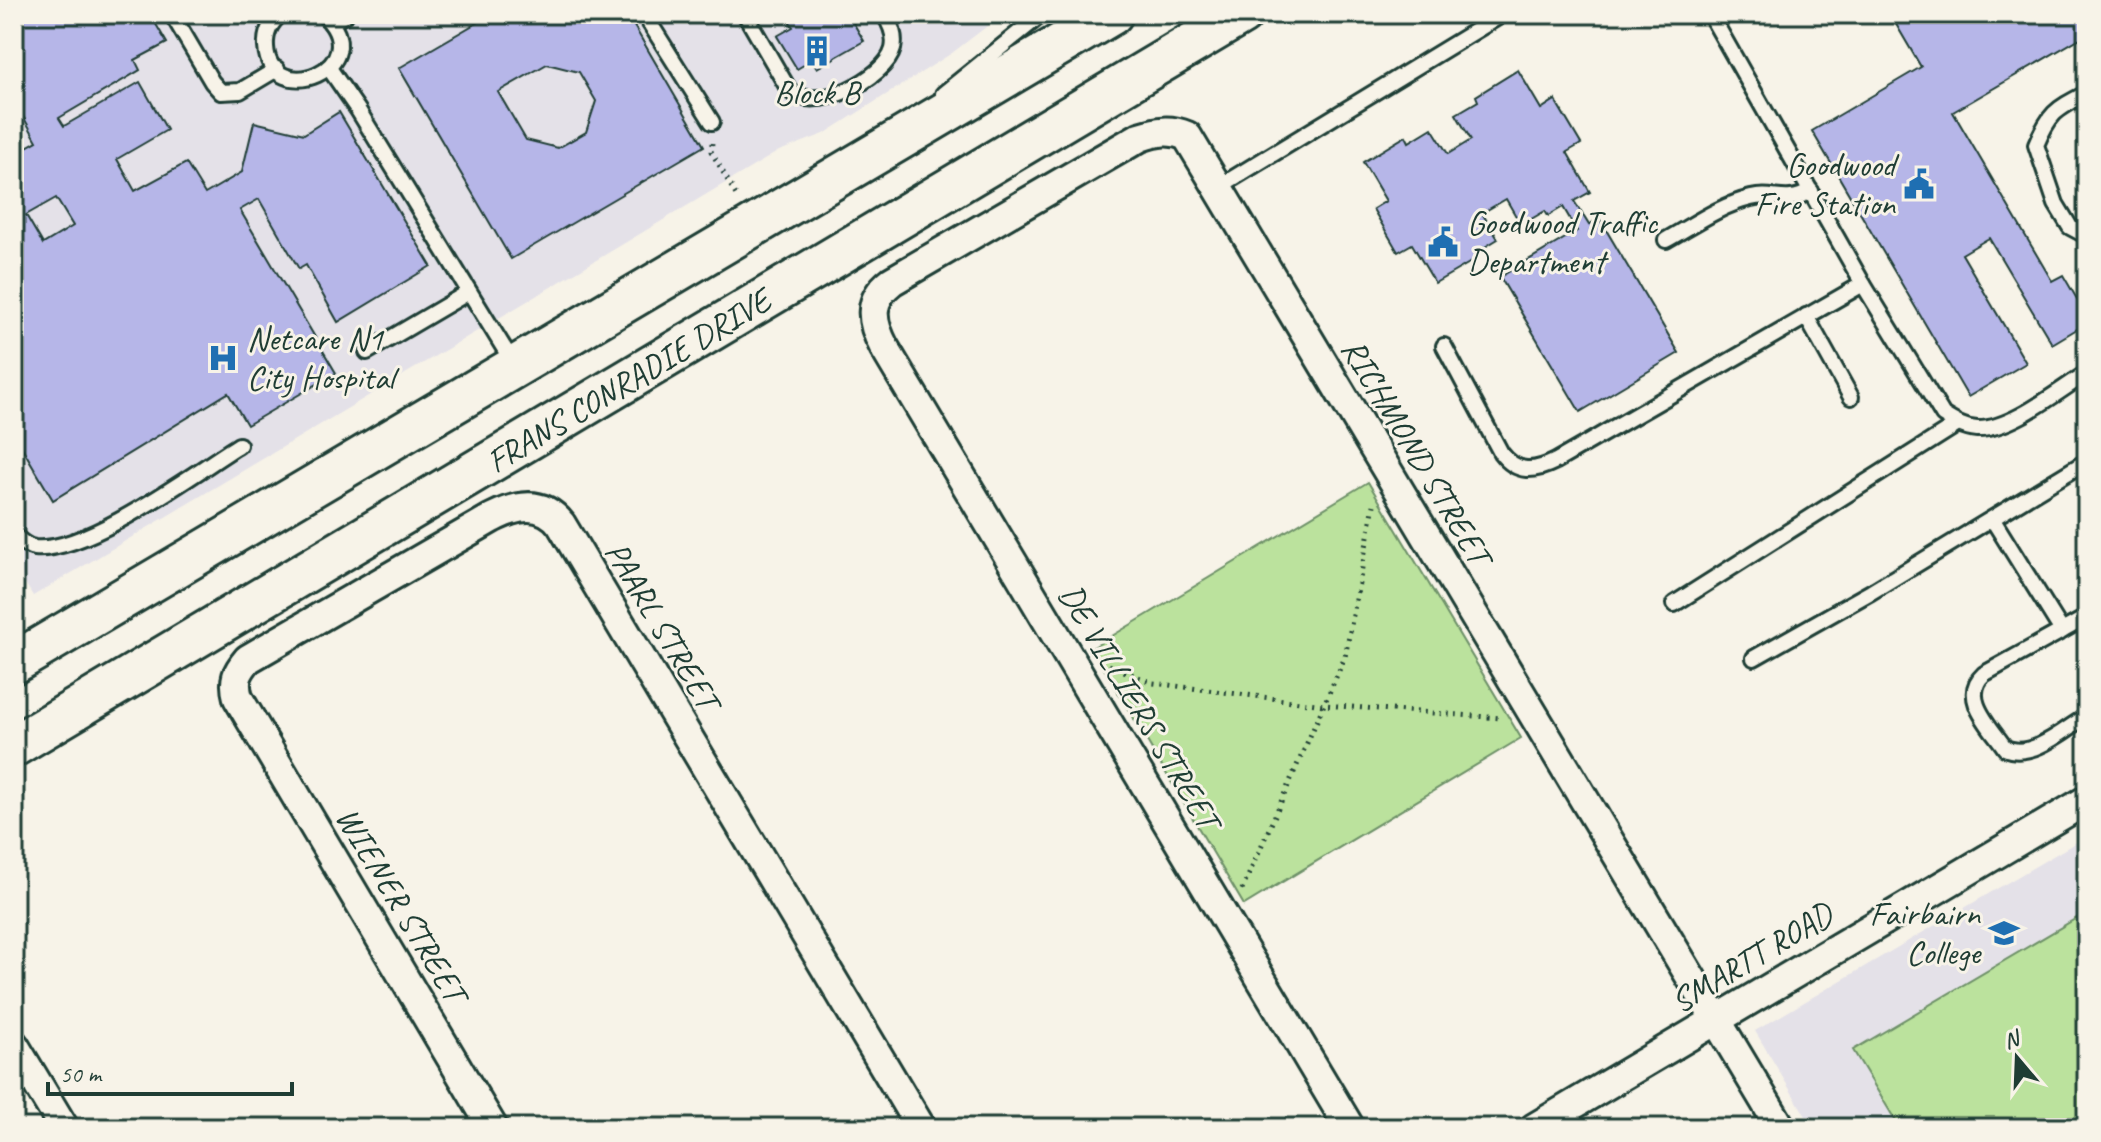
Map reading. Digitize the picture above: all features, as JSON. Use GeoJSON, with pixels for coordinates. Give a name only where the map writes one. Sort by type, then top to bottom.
{"type":"FeatureCollection","features":[{"type":"Feature","properties":{"kind":"main road","name":"FRANS CONRADIE DRIVE"},"geometry":{"type":"LineString","coordinates":[[14,663],[1112,14]]}},
{"type":"Feature","properties":{"kind":"main road","name":"FRANS CONRADIE DRIVE"},"geometry":{"type":"LineString","coordinates":[[14,746],[1242,14]]}},
{"type":"Feature","properties":{"kind":"street","name":"RICHMOND STREET"},"geometry":{"type":"LineString","coordinates":[[872,318],[877,297],[892,281],[1140,137],[1166,130],[1187,136],[1781,1128]]}},
{"type":"Feature","properties":{"kind":"street","name":"DE VILLIERS STREET"},"geometry":{"type":"LineString","coordinates":[[872,318],[884,347],[1350,1128]]}},
{"type":"Feature","properties":{"kind":"street","name":"PAARL STREET"},"geometry":{"type":"LineString","coordinates":[[250,716],[238,698],[234,685],[235,677],[248,659],[507,510],[525,506],[541,507],[552,513],[570,538],[921,1128]]}},
{"type":"Feature","properties":{"kind":"street","name":"WIENER STREET"},"geometry":{"type":"LineString","coordinates":[[250,716],[493,1128]]}},
{"type":"Feature","properties":{"kind":"street","name":"SMARTT ROAD"},"geometry":{"type":"LineString","coordinates":[[1534,1128],[2087,800]]}},
{"type":"Feature","properties":{"kind":"street"},"geometry":{"type":"LineString","coordinates":[[14,1045],[64,1128]]}},
{"type":"Feature","properties":{"kind":"lane"},"geometry":{"type":"LineString","coordinates":[[172,14],[221,92],[240,91],[277,69]]}},
{"type":"Feature","properties":{"kind":"lane"},"geometry":{"type":"LineString","coordinates":[[281,14],[269,29],[267,53],[277,69],[296,79],[319,76],[329,68],[338,44],[327,18],[346,14]]}},
{"type":"Feature","properties":{"kind":"lane"},"geometry":{"type":"LineString","coordinates":[[644,14],[712,122]]}},
{"type":"Feature","properties":{"kind":"lane"},"geometry":{"type":"LineString","coordinates":[[745,14],[789,90],[794,95],[815,98],[844,93],[881,67],[893,52],[894,38],[884,14]]}},
{"type":"Feature","properties":{"kind":"lane"},"geometry":{"type":"LineString","coordinates":[[852,167],[1042,14]]}},
{"type":"Feature","properties":{"kind":"lane"},"geometry":{"type":"LineString","coordinates":[[1217,188],[1503,14]]}},
{"type":"Feature","properties":{"kind":"lane"},"geometry":{"type":"LineString","coordinates":[[1710,14],[1863,284],[1943,415],[1958,424],[1983,429],[2008,422],[2087,373]]}},
{"type":"Feature","properties":{"kind":"lane"},"geometry":{"type":"LineString","coordinates":[[329,68],[516,366]]}},
{"type":"Feature","properties":{"kind":"lane"},"geometry":{"type":"LineString","coordinates":[[2087,93],[2047,119],[2036,145],[2056,204],[2070,227],[2087,236]]}},
{"type":"Feature","properties":{"kind":"lane"},"geometry":{"type":"LineString","coordinates":[[1666,240],[1734,203],[1757,196],[1787,200],[1811,191]]}},
{"type":"Feature","properties":{"kind":"lane"},"geometry":{"type":"LineString","coordinates":[[1444,346],[1501,453],[1509,463],[1529,471],[1556,461],[1863,284]]}},
{"type":"Feature","properties":{"kind":"lane"},"geometry":{"type":"LineString","coordinates":[[367,352],[469,292]]}},
{"type":"Feature","properties":{"kind":"lane"},"geometry":{"type":"LineString","coordinates":[[1806,316],[1851,397]]}},
{"type":"Feature","properties":{"kind":"lane"},"geometry":{"type":"LineString","coordinates":[[1674,604],[1958,424]]}},
{"type":"Feature","properties":{"kind":"lane"},"geometry":{"type":"LineString","coordinates":[[14,535],[35,548],[86,538],[140,508],[239,445]]}},
{"type":"Feature","properties":{"kind":"lane"},"geometry":{"type":"LineString","coordinates":[[1754,658],[1993,520],[2087,461]]}},
{"type":"Feature","properties":{"kind":"lane"},"geometry":{"type":"LineString","coordinates":[[1993,520],[2062,631]]}},
{"type":"Feature","properties":{"kind":"lane"},"geometry":{"type":"LineString","coordinates":[[2087,617],[1984,674],[1975,687],[1974,700],[2005,748],[2013,751],[2039,745],[2087,716]]}},
{"type":"Feature","properties":{"kind":"path"},"geometry":{"type":"LineString","coordinates":[[711,151],[734,191]]}},
{"type":"Feature","properties":{"kind":"path"},"geometry":{"type":"LineString","coordinates":[[1240,895],[1345,657],[1375,495]]}},
{"type":"Feature","properties":{"kind":"path"},"geometry":{"type":"LineString","coordinates":[[1100,661],[1153,683],[1324,705],[1506,718]]}},
{"type":"Feature","properties":{"kind":"shaded area","name":"Netcare N1 City Hospital"},"geometry":{"type":"Polygon","coordinates":[[[14,14],[1003,14],[952,53],[824,134],[779,151],[33,596],[14,565],[14,14]]]}},
{"type":"Feature","properties":{"kind":"shaded area","name":"Fairbairn College"},"geometry":{"type":"Polygon","coordinates":[[[2087,836],[2087,1128],[1813,1128],[1755,1031],[2087,836]]]}},
{"type":"Feature","properties":{"kind":"green space"},"geometry":{"type":"Polygon","coordinates":[[[1368,482],[1521,738],[1244,905],[1092,648],[1368,482]]]}},
{"type":"Feature","properties":{"kind":"green space"},"geometry":{"type":"Polygon","coordinates":[[[2087,912],[2087,1128],[1900,1128],[1853,1050],[2087,912]]]}},
{"type":"Feature","properties":{"kind":"building"},"geometry":{"type":"Polygon","coordinates":[[[14,14],[150,14],[167,43],[135,60],[140,70],[59,118],[64,126],[140,82],[167,130],[117,159],[135,191],[186,163],[205,194],[242,172],[254,122],[304,134],[339,112],[431,266],[338,322],[306,265],[299,269],[259,199],[240,210],[336,373],[247,425],[228,393],[53,500],[14,434],[14,154],[37,141],[20,111],[14,114],[14,14]],[[56,198],[26,215],[43,244],[73,226],[56,198]]]}},
{"type":"Feature","properties":{"kind":"building"},"geometry":{"type":"Polygon","coordinates":[[[492,14],[627,14],[704,146],[511,259],[399,68],[492,14]],[[547,64],[498,92],[526,140],[558,148],[586,132],[596,101],[579,72],[547,64]]]}},
{"type":"Feature","properties":{"kind":"building","name":"Block B"},"geometry":{"type":"Polygon","coordinates":[[[785,14],[848,14],[864,41],[817,68],[812,60],[797,69],[777,36],[793,27],[785,14]]]}},
{"type":"Feature","properties":{"kind":"building","name":"Goodwood Fire Station"},"geometry":{"type":"Polygon","coordinates":[[[1890,14],[2087,14],[2087,34],[1953,112],[2052,281],[2063,275],[2087,316],[2087,323],[2052,344],[1989,238],[1962,254],[2026,363],[1968,397],[1812,131],[1921,67],[1890,14]]]}},
{"type":"Feature","properties":{"kind":"building","name":"Goodwood Traffic Department"},"geometry":{"type":"Polygon","coordinates":[[[1518,70],[1541,109],[1555,100],[1581,144],[1567,152],[1590,192],[1574,201],[1589,225],[1599,218],[1679,353],[1580,412],[1500,277],[1577,231],[1563,207],[1548,216],[1545,211],[1521,225],[1506,199],[1482,213],[1498,239],[1475,253],[1478,258],[1435,283],[1412,244],[1398,252],[1373,209],[1386,201],[1363,162],[1406,136],[1409,142],[1432,128],[1448,154],[1471,140],[1456,114],[1478,101],[1476,96],[1518,70]]]}},
{"type":"Feature","properties":{"kind":"place","name":"Block B"},"geometry":{"type":"Point","coordinates":[817,51]}},
{"type":"Feature","properties":{"kind":"place","name":"Goodwood Fire Station"},"geometry":{"type":"Point","coordinates":[1919,184]}},
{"type":"Feature","properties":{"kind":"place","name":"Goodwood Traffic Department"},"geometry":{"type":"Point","coordinates":[1443,242]}},
{"type":"Feature","properties":{"kind":"place","name":"Netcare N1 City Hospital"},"geometry":{"type":"Point","coordinates":[223,358]}},
{"type":"Feature","properties":{"kind":"place","name":"Fairbairn College"},"geometry":{"type":"Point","coordinates":[2004,933]}}]}
